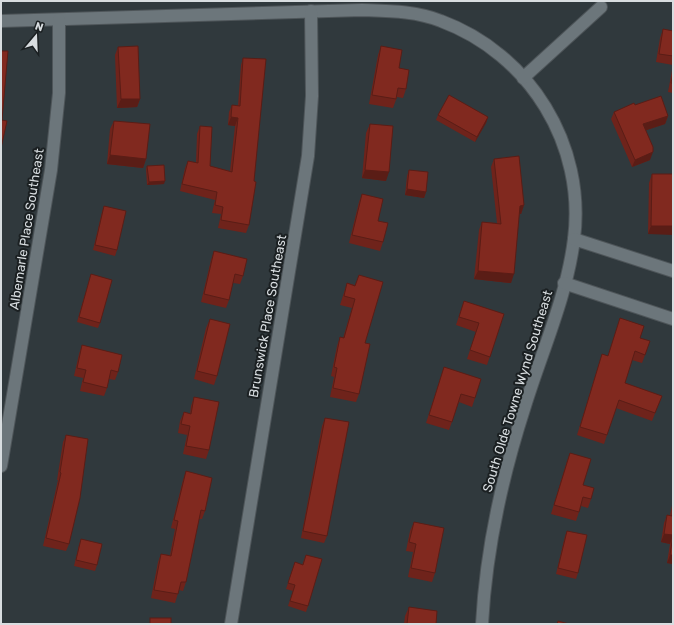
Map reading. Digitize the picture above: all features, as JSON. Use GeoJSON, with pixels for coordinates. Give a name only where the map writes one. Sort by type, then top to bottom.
{"type":"FeatureCollection","features":[{"type":"Feature","properties":{"kind":"street"},"geometry":{"type":"LineString","coordinates":[[524,78],[601,7]]}},
{"type":"Feature","properties":{"kind":"street","name":"South Olde Towne Wynd Southeast"},"geometry":{"type":"LineString","coordinates":[[1,21],[362,10],[395,11],[418,14],[463,30],[485,44],[524,78],[540,97],[554,119],[569,161],[574,188],[574,239],[564,283],[524,407],[500,493],[487,563],[482,624]]}},
{"type":"Feature","properties":{"kind":"street","name":"Brunswick Place Southeast"},"geometry":{"type":"LineString","coordinates":[[231,624],[308,156],[312,96],[311,11]]}},
{"type":"Feature","properties":{"kind":"street","name":"Albemarle Place Southeast"},"geometry":{"type":"LineString","coordinates":[[1,466],[55,136],[59,93],[59,20]]}},
{"type":"Feature","properties":{"kind":"street"},"geometry":{"type":"LineString","coordinates":[[574,239],[673,271]]}},
{"type":"Feature","properties":{"kind":"street"},"geometry":{"type":"LineString","coordinates":[[564,283],[673,319]]}},
{"type":"Feature","properties":{"kind":"building"},"geometry":{"type":"Polygon","coordinates":[[[663,29],[673,31],[673,56],[659,54],[663,29]]]}},
{"type":"Feature","properties":{"kind":"building"},"geometry":{"type":"Polygon","coordinates":[[[138,46],[140,99],[121,99],[118,47],[138,46]]]}},
{"type":"Feature","properties":{"kind":"building"},"geometry":{"type":"Polygon","coordinates":[[[381,46],[402,50],[399,68],[409,70],[406,89],[398,88],[396,99],[372,95],[381,46]]]}},
{"type":"Feature","properties":{"kind":"building"},"geometry":{"type":"Polygon","coordinates":[[[1,51],[8,51],[2,120],[7,121],[1,148],[1,51]]]}},
{"type":"Feature","properties":{"kind":"building"},"geometry":{"type":"Polygon","coordinates":[[[243,58],[266,59],[254,181],[256,182],[249,225],[221,220],[223,207],[215,205],[217,192],[182,184],[188,161],[198,163],[200,126],[212,127],[210,166],[232,172],[238,118],[231,117],[232,105],[240,106],[243,58]]]}},
{"type":"Feature","properties":{"kind":"building"},"geometry":{"type":"Polygon","coordinates":[[[449,95],[488,117],[477,137],[438,115],[449,95]]]}},
{"type":"Feature","properties":{"kind":"building"},"geometry":{"type":"Polygon","coordinates":[[[661,96],[668,116],[643,124],[653,147],[653,152],[635,160],[614,112],[634,103],[635,105],[661,96]]]}},
{"type":"Feature","properties":{"kind":"building"},"geometry":{"type":"Polygon","coordinates":[[[114,121],[150,124],[146,159],[110,155],[114,121]]]}},
{"type":"Feature","properties":{"kind":"building"},"geometry":{"type":"Polygon","coordinates":[[[370,124],[393,126],[389,172],[365,170],[370,124]]]}},
{"type":"Feature","properties":{"kind":"building"},"geometry":{"type":"Polygon","coordinates":[[[519,156],[524,205],[520,206],[514,274],[478,271],[482,222],[501,224],[494,159],[519,156]]]}},
{"type":"Feature","properties":{"kind":"building"},"geometry":{"type":"Polygon","coordinates":[[[164,165],[165,181],[149,182],[147,166],[164,165]]]}},
{"type":"Feature","properties":{"kind":"building"},"geometry":{"type":"Polygon","coordinates":[[[409,170],[428,172],[426,192],[407,189],[409,170]]]}},
{"type":"Feature","properties":{"kind":"building"},"geometry":{"type":"Polygon","coordinates":[[[652,174],[673,174],[673,226],[651,226],[652,174]]]}},
{"type":"Feature","properties":{"kind":"building"},"geometry":{"type":"Polygon","coordinates":[[[362,194],[383,199],[378,221],[388,223],[383,242],[352,235],[362,194]]]}},
{"type":"Feature","properties":{"kind":"building"},"geometry":{"type":"Polygon","coordinates":[[[104,206],[126,211],[117,250],[95,245],[104,206]]]}},
{"type":"Feature","properties":{"kind":"building"},"geometry":{"type":"Polygon","coordinates":[[[214,251],[247,259],[243,276],[235,274],[229,300],[204,294],[214,251]]]}},
{"type":"Feature","properties":{"kind":"building"},"geometry":{"type":"Polygon","coordinates":[[[91,274],[112,280],[100,323],[79,317],[91,274]]]}},
{"type":"Feature","properties":{"kind":"building"},"geometry":{"type":"Polygon","coordinates":[[[359,275],[383,282],[365,343],[370,344],[359,394],[333,388],[337,368],[334,367],[340,337],[344,338],[355,299],[344,296],[347,283],[355,286],[359,275]]]}},
{"type":"Feature","properties":{"kind":"building"},"geometry":{"type":"Polygon","coordinates":[[[464,301],[504,314],[490,357],[470,350],[479,323],[459,317],[464,301]]]}},
{"type":"Feature","properties":{"kind":"building"},"geometry":{"type":"Polygon","coordinates":[[[620,318],[644,326],[640,338],[650,341],[645,355],[635,351],[625,383],[662,396],[655,413],[619,400],[607,435],[580,427],[602,354],[608,356],[620,318]]]}},
{"type":"Feature","properties":{"kind":"building"},"geometry":{"type":"Polygon","coordinates":[[[210,319],[230,324],[217,376],[197,371],[210,319]]]}},
{"type":"Feature","properties":{"kind":"building"},"geometry":{"type":"Polygon","coordinates":[[[82,345],[122,355],[118,372],[111,370],[107,388],[83,382],[86,370],[77,368],[82,345]]]}},
{"type":"Feature","properties":{"kind":"building"},"geometry":{"type":"Polygon","coordinates":[[[444,367],[481,379],[475,398],[461,394],[452,422],[429,415],[444,367]]]}},
{"type":"Feature","properties":{"kind":"building"},"geometry":{"type":"Polygon","coordinates":[[[194,397],[219,402],[209,450],[186,446],[190,426],[181,424],[184,412],[191,414],[194,397]]]}},
{"type":"Feature","properties":{"kind":"building"},"geometry":{"type":"Polygon","coordinates":[[[325,418],[349,422],[327,536],[303,531],[325,418]]]}},
{"type":"Feature","properties":{"kind":"building"},"geometry":{"type":"Polygon","coordinates":[[[66,435],[88,439],[80,498],[69,544],[46,538],[61,473],[66,435]]]}},
{"type":"Feature","properties":{"kind":"building"},"geometry":{"type":"Polygon","coordinates":[[[570,453],[591,459],[583,485],[594,488],[591,499],[583,497],[579,512],[554,505],[570,453]]]}},
{"type":"Feature","properties":{"kind":"building"},"geometry":{"type":"Polygon","coordinates":[[[186,471],[212,478],[205,511],[201,510],[186,582],[181,582],[178,594],[154,590],[161,554],[171,556],[178,521],[174,520],[186,471]]]}},
{"type":"Feature","properties":{"kind":"building"},"geometry":{"type":"Polygon","coordinates":[[[673,511],[673,535],[664,534],[667,515],[672,516],[673,511]]]}},
{"type":"Feature","properties":{"kind":"building"},"geometry":{"type":"Polygon","coordinates":[[[414,522],[444,528],[435,573],[411,568],[416,544],[409,542],[414,522]]]}},
{"type":"Feature","properties":{"kind":"building"},"geometry":{"type":"Polygon","coordinates":[[[567,531],[587,535],[578,573],[558,568],[567,531]]]}},
{"type":"Feature","properties":{"kind":"building"},"geometry":{"type":"Polygon","coordinates":[[[673,535],[673,555],[670,555],[673,535]]]}},
{"type":"Feature","properties":{"kind":"building"},"geometry":{"type":"Polygon","coordinates":[[[81,539],[102,544],[97,565],[76,560],[81,539]]]}},
{"type":"Feature","properties":{"kind":"building"},"geometry":{"type":"Polygon","coordinates":[[[306,555],[322,559],[308,606],[290,601],[295,585],[288,583],[295,562],[303,565],[306,555]]]}},
{"type":"Feature","properties":{"kind":"building"},"geometry":{"type":"Polygon","coordinates":[[[409,607],[437,611],[436,624],[407,624],[409,607]]]}},
{"type":"Feature","properties":{"kind":"building"},"geometry":{"type":"Polygon","coordinates":[[[150,618],[171,618],[171,624],[150,624],[150,618]]]}},
{"type":"Feature","properties":{"kind":"building"},"geometry":{"type":"Polygon","coordinates":[[[558,621],[569,624],[557,624],[558,621]]]}}]}
